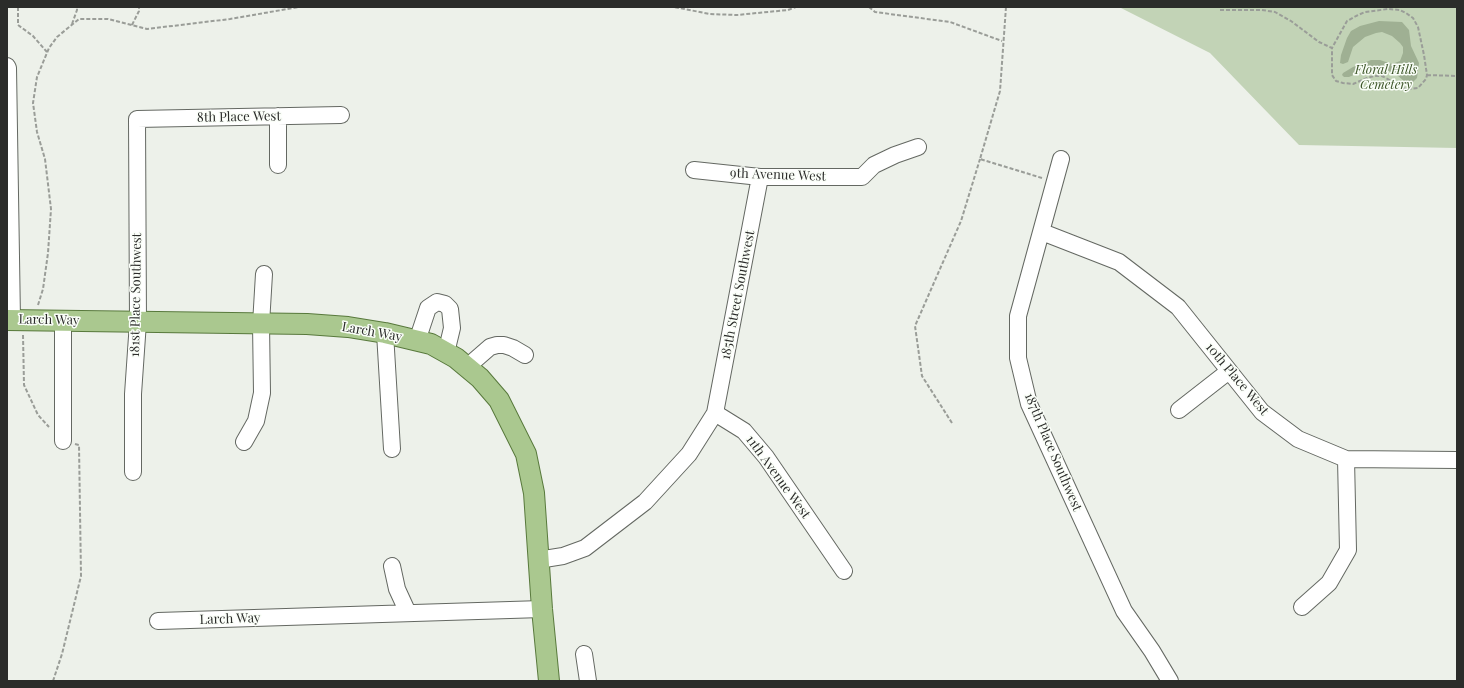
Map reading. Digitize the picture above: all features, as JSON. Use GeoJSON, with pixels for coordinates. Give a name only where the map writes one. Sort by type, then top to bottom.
{"type":"FeatureCollection","features":[{"type":"Feature","properties":{"kind":"main road","name":"Larch Way"},"geometry":{"type":"LineString","coordinates":[[19,320],[348,327],[385,333],[431,344],[456,358],[480,378],[499,400],[526,454],[534,493],[538,560],[549,681]]}},
{"type":"Feature","properties":{"kind":"street"},"geometry":{"type":"LineString","coordinates":[[7,66],[19,320]]}},
{"type":"Feature","properties":{"kind":"street","name":"8th Place West"},"geometry":{"type":"LineString","coordinates":[[137,119],[341,115]]}},
{"type":"Feature","properties":{"kind":"street"},"geometry":{"type":"LineString","coordinates":[[278,116],[278,165]]}},
{"type":"Feature","properties":{"kind":"street","name":"181st Place Southwest"},"geometry":{"type":"LineString","coordinates":[[133,472],[132,394],[138,322],[137,119]]}},
{"type":"Feature","properties":{"kind":"street","name":"9th Avenue West"},"geometry":{"type":"LineString","coordinates":[[694,170],[760,177],[862,177],[874,165],[894,155],[918,147]]}},
{"type":"Feature","properties":{"kind":"street","name":"187th Place Southwest"},"geometry":{"type":"LineString","coordinates":[[1061,159],[1018,316],[1018,358],[1029,404],[1124,611],[1152,651],[1170,681]]}},
{"type":"Feature","properties":{"kind":"street","name":"185th Street Southwest"},"geometry":{"type":"LineString","coordinates":[[715,413],[760,177]]}},
{"type":"Feature","properties":{"kind":"street","name":"10th Place West"},"geometry":{"type":"LineString","coordinates":[[1042,232],[1119,262],[1178,307],[1262,412],[1298,439],[1346,459],[1457,460]]}},
{"type":"Feature","properties":{"kind":"street"},"geometry":{"type":"LineString","coordinates":[[244,442],[256,421],[262,393],[261,324],[264,274]]}},
{"type":"Feature","properties":{"kind":"street"},"geometry":{"type":"LineString","coordinates":[[417,341],[428,308],[437,302],[445,304],[450,309],[452,328],[446,353]]}},
{"type":"Feature","properties":{"kind":"street"},"geometry":{"type":"LineString","coordinates":[[63,320],[63,441]]}},
{"type":"Feature","properties":{"kind":"street"},"geometry":{"type":"LineString","coordinates":[[385,333],[392,449]]}},
{"type":"Feature","properties":{"kind":"street"},"geometry":{"type":"LineString","coordinates":[[467,367],[490,347],[497,345],[508,346],[525,355]]}},
{"type":"Feature","properties":{"kind":"street"},"geometry":{"type":"LineString","coordinates":[[1179,410],[1229,370]]}},
{"type":"Feature","properties":{"kind":"street"},"geometry":{"type":"LineString","coordinates":[[538,560],[563,556],[585,548],[645,502],[689,454],[715,413]]}},
{"type":"Feature","properties":{"kind":"street","name":"11th Avenue West"},"geometry":{"type":"LineString","coordinates":[[715,413],[744,431],[766,456],[844,571]]}},
{"type":"Feature","properties":{"kind":"street"},"geometry":{"type":"LineString","coordinates":[[1302,607],[1329,583],[1348,550],[1346,459]]}},
{"type":"Feature","properties":{"kind":"street"},"geometry":{"type":"LineString","coordinates":[[392,566],[397,589],[408,613]]}},
{"type":"Feature","properties":{"kind":"street","name":"Larch Way"},"geometry":{"type":"LineString","coordinates":[[158,621],[542,609]]}},
{"type":"Feature","properties":{"kind":"street"},"geometry":{"type":"LineString","coordinates":[[584,654],[588,681]]}},
{"type":"Feature","properties":{"kind":"path"},"geometry":{"type":"LineString","coordinates":[[18,7],[18,25],[33,36],[48,52]]}},
{"type":"Feature","properties":{"kind":"path"},"geometry":{"type":"LineString","coordinates":[[72,26],[77,7]]}},
{"type":"Feature","properties":{"kind":"path"},"geometry":{"type":"LineString","coordinates":[[132,25],[139,11],[139,7]]}},
{"type":"Feature","properties":{"kind":"path"},"geometry":{"type":"LineString","coordinates":[[54,681],[81,576],[80,445],[63,441],[38,415],[24,385],[19,320],[43,289],[48,253],[51,209],[45,159],[37,132],[33,103],[37,77],[48,52],[57,37],[80,19],[108,19],[147,29],[230,19],[299,7]]}},
{"type":"Feature","properties":{"kind":"path"},"geometry":{"type":"LineString","coordinates":[[554,7],[586,7]]}},
{"type":"Feature","properties":{"kind":"path"},"geometry":{"type":"LineString","coordinates":[[663,7],[674,7],[710,14],[737,16],[788,10],[796,7]]}},
{"type":"Feature","properties":{"kind":"path"},"geometry":{"type":"LineString","coordinates":[[869,7],[875,12],[950,22],[1002,41]]}},
{"type":"Feature","properties":{"kind":"path"},"geometry":{"type":"LineString","coordinates":[[952,423],[922,376],[915,326],[961,221],[1000,91],[1006,7]]}},
{"type":"Feature","properties":{"kind":"path"},"geometry":{"type":"LineString","coordinates":[[1388,9],[1400,10],[1413,18],[1418,27],[1427,75],[1426,80],[1418,88],[1408,89],[1401,88],[1382,76],[1366,78],[1353,84],[1336,82],[1332,75],[1332,48],[1347,21],[1365,12],[1388,9]]}},
{"type":"Feature","properties":{"kind":"path"},"geometry":{"type":"LineString","coordinates":[[1220,10],[1262,10],[1275,12],[1291,21],[1319,42],[1332,48]]}},
{"type":"Feature","properties":{"kind":"path"},"geometry":{"type":"LineString","coordinates":[[1427,75],[1457,76]]}},
{"type":"Feature","properties":{"kind":"path"},"geometry":{"type":"LineString","coordinates":[[980,159],[1055,182]]}},
{"type":"Feature","properties":{"kind":"green space","name":"Floral Hills Cemetery"},"geometry":{"type":"Polygon","coordinates":[[[1119,7],[1457,7],[1457,148],[1299,145],[1210,53],[1119,7]]]}},
{"type":"Feature","properties":{"kind":"shaded area"},"geometry":{"type":"Polygon","coordinates":[[[1379,21],[1402,22],[1409,30],[1411,46],[1419,63],[1417,78],[1413,82],[1405,82],[1397,75],[1378,66],[1349,77],[1344,77],[1342,75],[1353,67],[1371,60],[1380,60],[1392,64],[1400,61],[1403,53],[1403,47],[1392,36],[1382,32],[1365,37],[1353,47],[1348,62],[1343,64],[1340,63],[1341,55],[1351,31],[1360,26],[1379,21]]]}}]}
